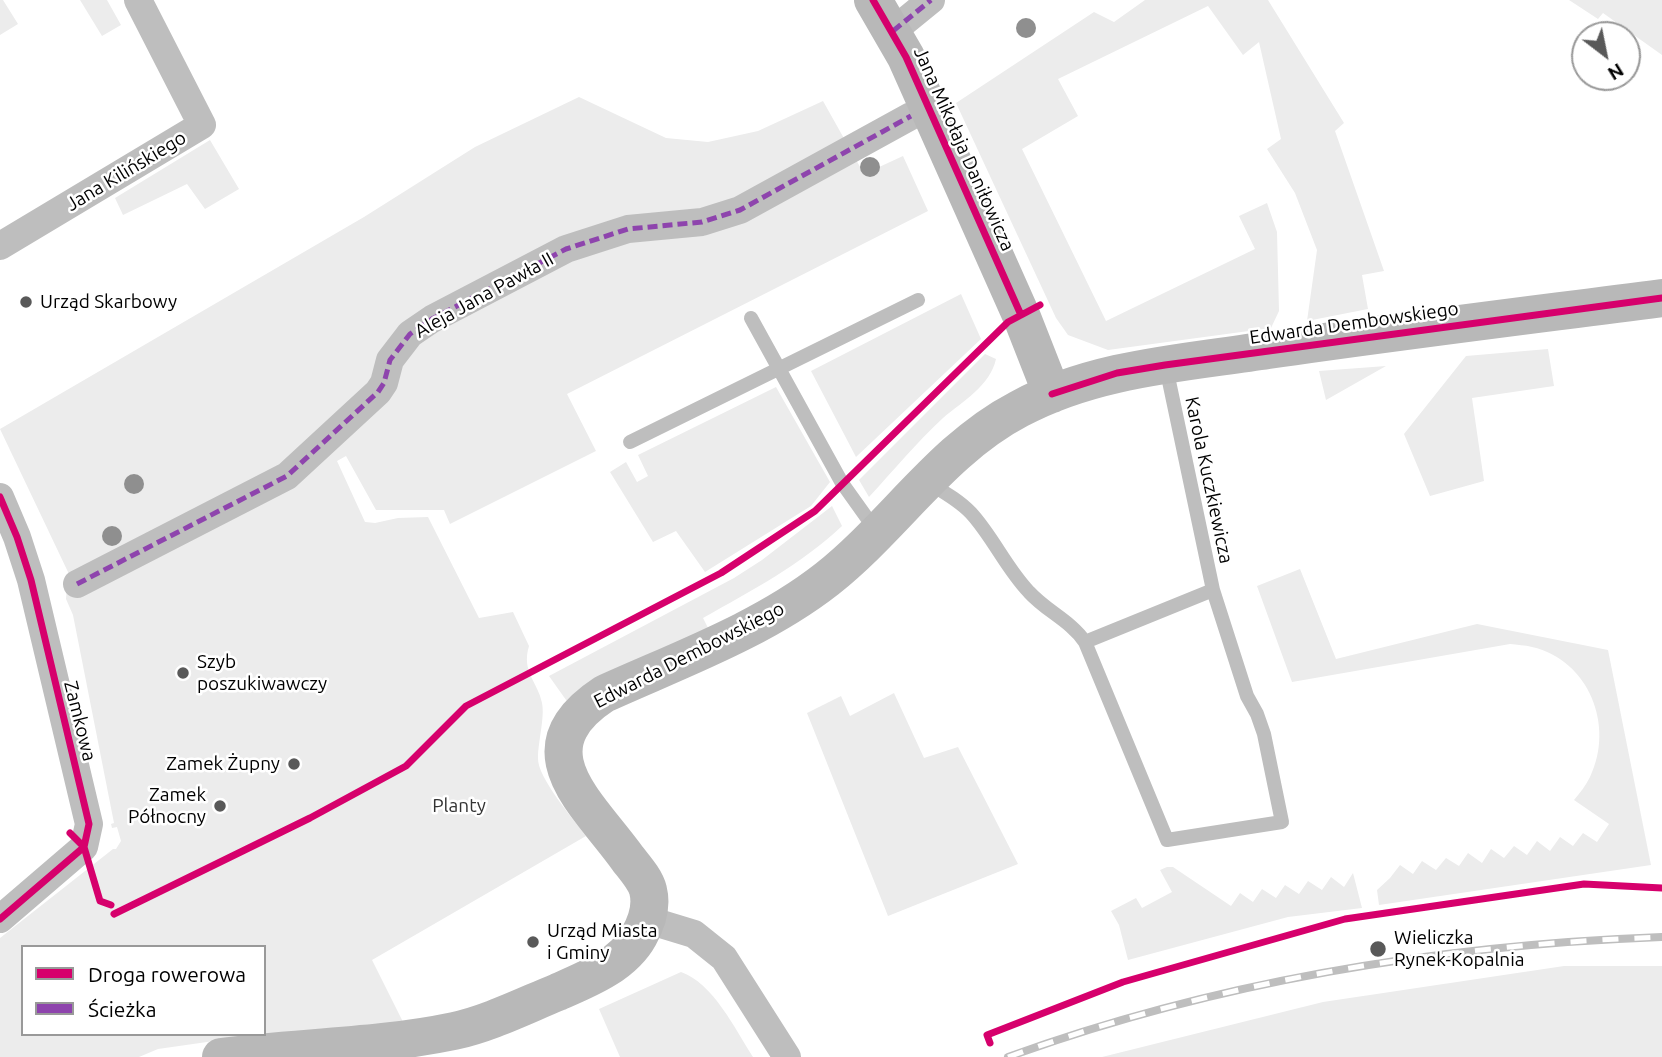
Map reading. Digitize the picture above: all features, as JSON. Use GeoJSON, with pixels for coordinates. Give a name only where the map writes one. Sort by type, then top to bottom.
{"type":"FeatureCollection","features":[{"type":"Feature","properties":{"kind":"street","name":"Jana Kilińskiego"},"geometry":{"type":"LineString","coordinates":[[0,246],[202,125],[138,0]]}},
{"type":"Feature","properties":{"kind":"street"},"geometry":{"type":"LineString","coordinates":[[883,15],[931,0]]}},
{"type":"Feature","properties":{"kind":"street","name":"Jana Mikołaja Daniłowicza"},"geometry":{"type":"LineString","coordinates":[[883,15],[906,57],[1010,290],[1052,394]]}},
{"type":"Feature","properties":{"kind":"street","name":"Aleja Jana Pawła II"},"geometry":{"type":"LineString","coordinates":[[77,583],[287,476],[378,392],[384,383],[390,360],[410,334],[432,319],[566,249],[628,229],[702,222],[740,210],[911,116]]}},
{"type":"Feature","properties":{"kind":"street","name":"Edwarda Dembowskiego"},"geometry":{"type":"LineString","coordinates":[[648,920],[648,890],[619,846],[580,797],[568,774],[563,754],[567,730],[585,707],[604,694],[728,637],[787,606],[827,579],[963,446],[992,424],[1052,394],[1117,373],[1662,298]]}},
{"type":"Feature","properties":{"kind":"street","name":"Zamkowa"},"geometry":{"type":"LineString","coordinates":[[0,497],[31,580],[89,824],[84,847],[0,919]]}},
{"type":"Feature","properties":{"kind":"street"},"geometry":{"type":"LineString","coordinates":[[221,1057],[418,1048],[573,985],[625,957],[648,920],[694,933],[724,958],[787,1057]]}},
{"type":"Feature","properties":{"kind":"lane"},"geometry":{"type":"LineString","coordinates":[[630,442],[918,300]]}},
{"type":"Feature","properties":{"kind":"lane"},"geometry":{"type":"LineString","coordinates":[[751,318],[842,483],[877,533]]}},
{"type":"Feature","properties":{"kind":"lane","name":"Karola Kuczkiewicza"},"geometry":{"type":"LineString","coordinates":[[1087,645],[1213,590],[1166,365]]}},
{"type":"Feature","properties":{"kind":"lane"},"geometry":{"type":"LineString","coordinates":[[927,482],[949,495],[971,514],[1027,590],[1078,631],[1087,645],[1167,840],[1282,822],[1264,734],[1247,696],[1213,590]]}},
{"type":"Feature","properties":{"kind":"green space"},"geometry":{"type":"Polygon","coordinates":[[[0,0],[3,0],[18,24],[0,35],[0,0]]]}},
{"type":"Feature","properties":{"kind":"green space"},"geometry":{"type":"Polygon","coordinates":[[[80,0],[107,0],[121,25],[102,36],[80,0]]]}},
{"type":"Feature","properties":{"kind":"green space"},"geometry":{"type":"Polygon","coordinates":[[[1145,0],[1268,0],[1344,123],[1335,131],[1384,271],[1362,275],[1368,309],[1307,321],[1317,250],[1295,193],[1267,149],[1281,139],[1259,42],[1243,55],[1208,6],[1058,79],[1078,116],[1022,149],[1106,321],[1255,249],[1239,216],[1267,203],[1277,232],[1279,311],[1271,328],[1108,350],[1068,335],[1056,318],[956,103],[1094,12],[1114,22],[1145,0]]]}},
{"type":"Feature","properties":{"kind":"green space"},"geometry":{"type":"Polygon","coordinates":[[[1569,0],[1662,0],[1662,55],[1641,40],[1641,21],[1614,21],[1603,13],[1598,19],[1569,0]]]}},
{"type":"Feature","properties":{"kind":"green space","name":"Planty"},"geometry":{"type":"Polygon","coordinates":[[[579,97],[666,138],[708,142],[758,131],[823,101],[864,174],[903,156],[928,211],[567,394],[596,451],[450,524],[444,510],[376,510],[346,456],[337,461],[365,522],[428,517],[479,618],[513,612],[529,646],[527,663],[542,703],[539,766],[557,798],[586,836],[372,960],[404,1024],[266,1034],[266,945],[21,945],[21,1036],[249,1036],[158,1049],[139,1057],[0,1057],[0,938],[116,849],[121,841],[117,827],[112,828],[111,824],[114,823],[73,615],[66,599],[68,572],[0,429],[364,217],[475,147],[579,97]]]}},
{"type":"Feature","properties":{"kind":"green space"},"geometry":{"type":"Polygon","coordinates":[[[210,140],[239,189],[205,209],[187,184],[123,215],[115,198],[210,140]]]}},
{"type":"Feature","properties":{"kind":"green space"},"geometry":{"type":"Polygon","coordinates":[[[961,294],[981,339],[856,457],[811,371],[961,294]]]}},
{"type":"Feature","properties":{"kind":"green space"},"geometry":{"type":"Polygon","coordinates":[[[1548,349],[1554,386],[1472,398],[1484,481],[1430,496],[1404,434],[1466,356],[1548,349]]]}},
{"type":"Feature","properties":{"kind":"green space"},"geometry":{"type":"Polygon","coordinates":[[[985,354],[996,359],[982,385],[933,427],[869,497],[859,480],[985,354]]]}},
{"type":"Feature","properties":{"kind":"green space"},"geometry":{"type":"Polygon","coordinates":[[[1386,366],[1326,400],[1319,371],[1386,366]]]}},
{"type":"Feature","properties":{"kind":"green space"},"geometry":{"type":"Polygon","coordinates":[[[776,387],[830,482],[811,506],[705,572],[676,531],[653,542],[610,472],[626,462],[637,482],[648,476],[638,455],[776,387]]]}},
{"type":"Feature","properties":{"kind":"green space"},"geometry":{"type":"Polygon","coordinates":[[[832,506],[842,526],[793,565],[703,618],[711,634],[571,707],[549,676],[734,578],[832,506]]]}},
{"type":"Feature","properties":{"kind":"green space"},"geometry":{"type":"Polygon","coordinates":[[[1300,569],[1336,659],[1477,624],[1608,650],[1651,865],[1379,905],[1377,890],[1400,865],[1413,874],[1422,861],[1436,870],[1446,858],[1459,866],[1468,853],[1482,863],[1491,849],[1504,858],[1514,846],[1527,855],[1537,841],[1550,851],[1560,837],[1573,846],[1583,833],[1597,842],[1609,824],[1574,800],[1588,780],[1597,757],[1600,737],[1598,717],[1582,680],[1569,666],[1552,654],[1524,645],[1510,644],[1292,682],[1257,586],[1300,569]]]}},
{"type":"Feature","properties":{"kind":"green space"},"geometry":{"type":"Polygon","coordinates":[[[894,693],[924,758],[958,747],[1018,864],[888,916],[807,713],[841,696],[850,716],[894,693]]]}},
{"type":"Feature","properties":{"kind":"green space"},"geometry":{"type":"Polygon","coordinates":[[[1173,867],[1231,906],[1240,893],[1253,902],[1262,889],[1276,898],[1285,885],[1299,894],[1308,881],[1322,890],[1331,877],[1344,887],[1353,873],[1362,908],[1288,917],[1128,960],[1119,925],[1111,911],[1136,898],[1142,908],[1172,892],[1160,870],[1173,867]]]}},
{"type":"Feature","properties":{"kind":"green space"},"geometry":{"type":"Polygon","coordinates":[[[1564,966],[1662,966],[1662,1057],[1102,1057],[1323,1002],[1564,966]]]}},
{"type":"Feature","properties":{"kind":"green space"},"geometry":{"type":"Polygon","coordinates":[[[681,972],[693,978],[713,996],[753,1057],[620,1057],[599,1009],[681,972]]]}},
{"type":"Feature","properties":{"kind":"railway"},"geometry":{"type":"LineString","coordinates":[[1008,1057],[1167,1007],[1330,972],[1495,948],[1662,937]]}},
{"type":"Feature","properties":{"kind":"marked path"},"geometry":{"type":"LineString","coordinates":[[893,31],[931,0]]}},
{"type":"Feature","properties":{"kind":"marked path"},"geometry":{"type":"LineString","coordinates":[[77,584],[287,476],[378,392],[384,383],[390,360],[410,334],[432,319],[566,249],[628,229],[702,222],[740,210],[911,116]]}},
{"type":"Feature","properties":{"kind":"cycle path"},"geometry":{"type":"LineString","coordinates":[[873,0],[906,57],[1021,315]]}},
{"type":"Feature","properties":{"kind":"cycle path"},"geometry":{"type":"LineString","coordinates":[[1052,394],[1117,373],[1165,365],[1662,298]]}},
{"type":"Feature","properties":{"kind":"cycle path"},"geometry":{"type":"LineString","coordinates":[[114,914],[310,818],[406,766],[466,706],[721,573],[815,511],[1008,322],[1040,305]]}},
{"type":"Feature","properties":{"kind":"cycle path"},"geometry":{"type":"LineString","coordinates":[[0,497],[31,580],[89,824],[84,847],[0,919]]}},
{"type":"Feature","properties":{"kind":"cycle path"},"geometry":{"type":"LineString","coordinates":[[70,833],[84,847],[100,901],[111,905]]}},
{"type":"Feature","properties":{"kind":"cycle path"},"geometry":{"type":"LineString","coordinates":[[990,1043],[987,1035],[1123,982],[1345,919],[1584,884],[1662,888]]}},
{"type":"Feature","properties":{"kind":"place","name":"Urząd Skarbowy"},"geometry":{"type":"Point","coordinates":[26,302]}},
{"type":"Feature","properties":{"kind":"place","name":"Szyb poszukiwawczy"},"geometry":{"type":"Point","coordinates":[183,673]}},
{"type":"Feature","properties":{"kind":"place","name":"Zamek Żupny"},"geometry":{"type":"Point","coordinates":[294,764]}},
{"type":"Feature","properties":{"kind":"place","name":"Zamek Północny"},"geometry":{"type":"Point","coordinates":[220,806]}},
{"type":"Feature","properties":{"kind":"place","name":"Urząd Miasta i Gminy"},"geometry":{"type":"Point","coordinates":[533,942]}},
{"type":"Feature","properties":{"kind":"place","name":"Wieliczka Rynek-Kopalnia"},"geometry":{"type":"Point","coordinates":[1378,949]}}]}
